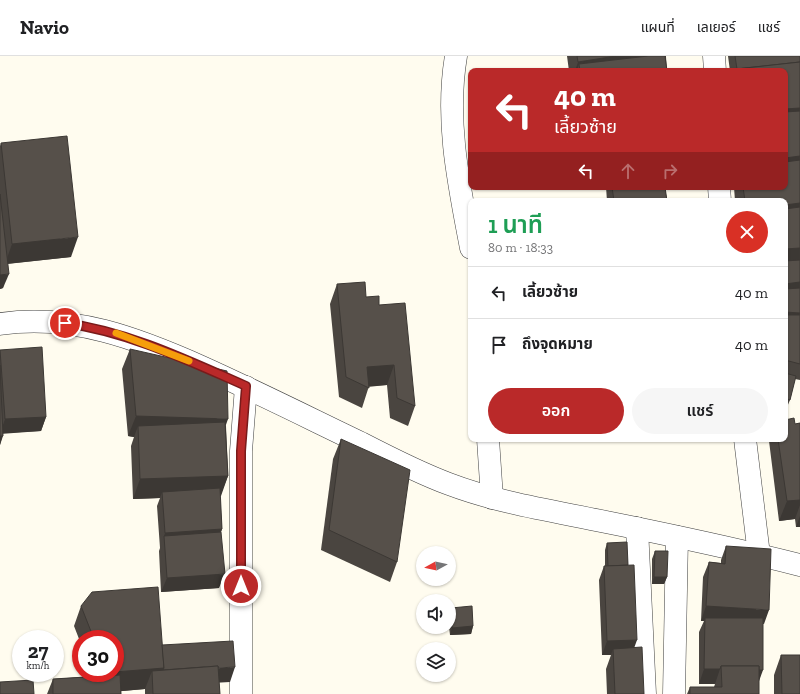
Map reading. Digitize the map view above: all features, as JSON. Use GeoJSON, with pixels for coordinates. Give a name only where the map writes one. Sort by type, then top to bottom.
{"type":"FeatureCollection","features":[{"type":"Feature","properties":{"kind":"street"},"geometry":{"type":"LineString","coordinates":[[456,56],[452,124],[454,152],[468,231]]}},
{"type":"Feature","properties":{"kind":"street"},"geometry":{"type":"LineString","coordinates":[[714,56],[715,68]]}},
{"type":"Feature","properties":{"kind":"street"},"geometry":{"type":"LineString","coordinates":[[0,324],[40,321],[77,325],[110,332],[171,354],[246,386],[420,472],[450,485],[492,498],[637,528],[800,565]]}},
{"type":"Feature","properties":{"kind":"street"},"geometry":{"type":"LineString","coordinates":[[241,694],[241,451],[246,386]]}},
{"type":"Feature","properties":{"kind":"street"},"geometry":{"type":"LineString","coordinates":[[488,442],[492,498]]}},
{"type":"Feature","properties":{"kind":"street"},"geometry":{"type":"LineString","coordinates":[[745,442],[759,555]]}},
{"type":"Feature","properties":{"kind":"street"},"geometry":{"type":"LineString","coordinates":[[637,528],[645,694]]}},
{"type":"Feature","properties":{"kind":"street"},"geometry":{"type":"LineString","coordinates":[[674,694],[677,537]]}},
{"type":"Feature","properties":{"kind":"building"},"geometry":{"type":"Polygon","coordinates":[[[577,56],[616,56],[578,62],[577,56]]]}},
{"type":"Feature","properties":{"kind":"building"},"geometry":{"type":"Polygon","coordinates":[[[648,56],[665,56],[667,68],[580,68],[579,64],[648,56]]]}},
{"type":"Feature","properties":{"kind":"building"},"geometry":{"type":"Polygon","coordinates":[[[735,56],[800,56],[800,62],[737,68],[735,56]]]}},
{"type":"Feature","properties":{"kind":"building"},"geometry":{"type":"Polygon","coordinates":[[[800,62],[800,108],[788,109],[788,68],[745,68],[800,62]]]}},
{"type":"Feature","properties":{"kind":"building"},"geometry":{"type":"Polygon","coordinates":[[[800,111],[800,156],[788,158],[788,112],[800,111]]]}},
{"type":"Feature","properties":{"kind":"building"},"geometry":{"type":"Polygon","coordinates":[[[67,136],[78,237],[12,244],[1,143],[67,136]]]}},
{"type":"Feature","properties":{"kind":"building"},"geometry":{"type":"Polygon","coordinates":[[[800,160],[800,203],[788,205],[788,198],[745,198],[743,190],[788,190],[788,162],[800,160]]]}},
{"type":"Feature","properties":{"kind":"building"},"geometry":{"type":"Polygon","coordinates":[[[612,190],[665,190],[667,198],[614,198],[612,190]]]}},
{"type":"Feature","properties":{"kind":"building"},"geometry":{"type":"Polygon","coordinates":[[[0,194],[9,274],[0,275],[0,194]]]}},
{"type":"Feature","properties":{"kind":"building"},"geometry":{"type":"Polygon","coordinates":[[[800,207],[800,248],[788,249],[788,209],[800,207]]]}},
{"type":"Feature","properties":{"kind":"building"},"geometry":{"type":"Polygon","coordinates":[[[800,260],[800,282],[788,284],[788,261],[800,260]]]}},
{"type":"Feature","properties":{"kind":"building"},"geometry":{"type":"Polygon","coordinates":[[[365,282],[366,297],[379,296],[379,305],[405,303],[415,406],[397,398],[394,365],[367,367],[369,388],[346,377],[337,284],[365,282]]]}},
{"type":"Feature","properties":{"kind":"building"},"geometry":{"type":"Polygon","coordinates":[[[800,288],[800,313],[788,312],[788,289],[800,288]]]}},
{"type":"Feature","properties":{"kind":"building"},"geometry":{"type":"Polygon","coordinates":[[[788,315],[800,315],[800,364],[788,361],[788,315]]]}},
{"type":"Feature","properties":{"kind":"building"},"geometry":{"type":"Polygon","coordinates":[[[42,347],[46,417],[5,419],[0,350],[42,347]]]}},
{"type":"Feature","properties":{"kind":"building"},"geometry":{"type":"Polygon","coordinates":[[[130,349],[227,371],[228,419],[136,416],[130,349]]]}},
{"type":"Feature","properties":{"kind":"building"},"geometry":{"type":"Polygon","coordinates":[[[0,365],[3,436],[0,436],[0,365]]]}},
{"type":"Feature","properties":{"kind":"building"},"geometry":{"type":"Polygon","coordinates":[[[788,374],[796,376],[790,400],[788,399],[788,374]]]}},
{"type":"Feature","properties":{"kind":"building"},"geometry":{"type":"Polygon","coordinates":[[[794,418],[795,424],[800,423],[800,500],[787,501],[778,442],[788,442],[788,419],[794,418]]]}},
{"type":"Feature","properties":{"kind":"building"},"geometry":{"type":"Polygon","coordinates":[[[225,422],[228,476],[140,479],[138,426],[225,422]]]}},
{"type":"Feature","properties":{"kind":"building"},"geometry":{"type":"Polygon","coordinates":[[[341,439],[410,470],[397,562],[329,530],[341,439]]]}},
{"type":"Feature","properties":{"kind":"building"},"geometry":{"type":"Polygon","coordinates":[[[220,488],[222,529],[165,533],[162,492],[220,488]]]}},
{"type":"Feature","properties":{"kind":"building"},"geometry":{"type":"Polygon","coordinates":[[[221,532],[225,574],[167,578],[164,536],[221,532]]]}},
{"type":"Feature","properties":{"kind":"building"},"geometry":{"type":"Polygon","coordinates":[[[627,542],[628,565],[608,566],[607,543],[627,542]]]}},
{"type":"Feature","properties":{"kind":"building"},"geometry":{"type":"Polygon","coordinates":[[[726,546],[771,549],[769,610],[706,606],[709,562],[725,564],[726,546]]]}},
{"type":"Feature","properties":{"kind":"building"},"geometry":{"type":"Polygon","coordinates":[[[655,551],[668,551],[667,577],[654,577],[655,551]]]}},
{"type":"Feature","properties":{"kind":"building"},"geometry":{"type":"Polygon","coordinates":[[[634,565],[637,640],[607,641],[604,566],[634,565]]]}},
{"type":"Feature","properties":{"kind":"building"},"geometry":{"type":"Polygon","coordinates":[[[158,587],[164,668],[124,671],[124,630],[90,630],[81,606],[92,592],[158,587]]]}},
{"type":"Feature","properties":{"kind":"building"},"geometry":{"type":"Polygon","coordinates":[[[472,606],[473,626],[456,628],[456,608],[472,606]]]}},
{"type":"Feature","properties":{"kind":"building"},"geometry":{"type":"Polygon","coordinates":[[[705,618],[763,618],[763,670],[759,670],[759,666],[721,666],[720,669],[704,669],[705,618]]]}},
{"type":"Feature","properties":{"kind":"building"},"geometry":{"type":"Polygon","coordinates":[[[233,641],[235,667],[218,668],[218,666],[163,670],[162,645],[233,641]]]}},
{"type":"Feature","properties":{"kind":"building"},"geometry":{"type":"Polygon","coordinates":[[[642,647],[644,694],[615,694],[613,649],[642,647]]]}},
{"type":"Feature","properties":{"kind":"building"},"geometry":{"type":"Polygon","coordinates":[[[781,655],[800,655],[800,694],[782,694],[781,655]]]}},
{"type":"Feature","properties":{"kind":"building"},"geometry":{"type":"Polygon","coordinates":[[[218,666],[220,694],[153,694],[152,671],[218,666]]]}},
{"type":"Feature","properties":{"kind":"building"},"geometry":{"type":"Polygon","coordinates":[[[721,666],[759,666],[759,694],[690,694],[690,687],[722,687],[721,666]]]}},
{"type":"Feature","properties":{"kind":"building"},"geometry":{"type":"Polygon","coordinates":[[[64,678],[72,678],[72,682],[120,682],[121,694],[53,694],[53,682],[64,682],[64,678]]]}},
{"type":"Feature","properties":{"kind":"building"},"geometry":{"type":"Polygon","coordinates":[[[0,682],[33,682],[34,694],[0,694],[0,682]]]}},
{"type":"Feature","properties":{"kind":"slow traffic"},"geometry":{"type":"LineString","coordinates":[[116,333],[189,361]]}},
{"type":"Feature","properties":{"kind":"route"},"geometry":{"type":"LineString","coordinates":[[65,323],[117,334],[171,354],[246,386],[241,451],[241,586]]}}]}
